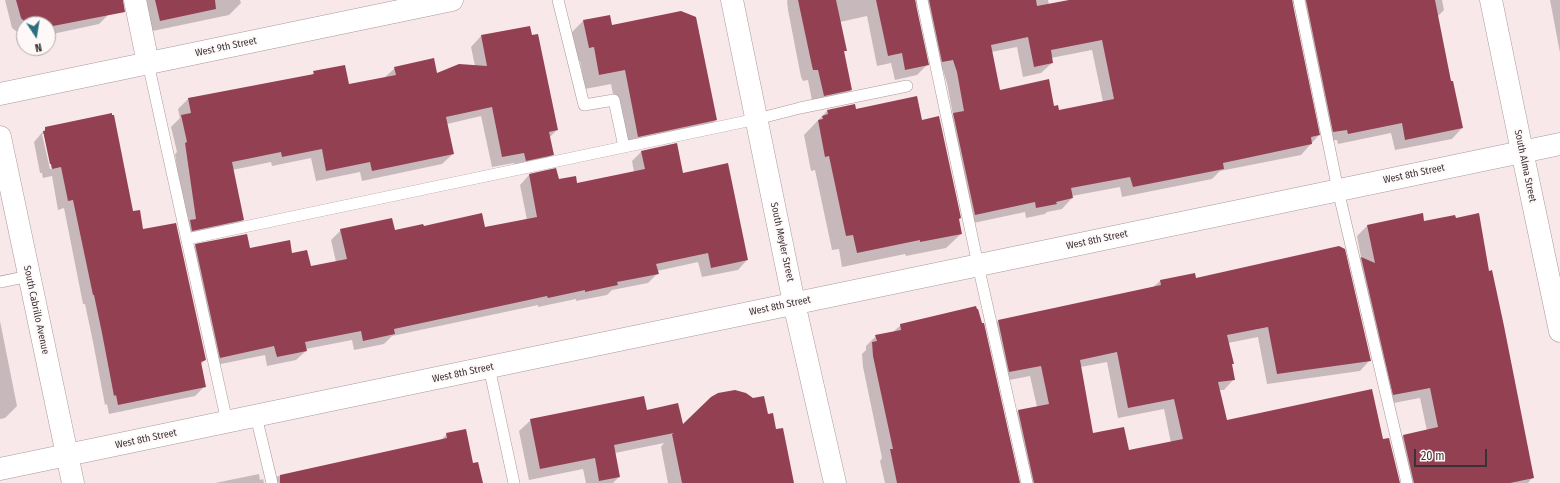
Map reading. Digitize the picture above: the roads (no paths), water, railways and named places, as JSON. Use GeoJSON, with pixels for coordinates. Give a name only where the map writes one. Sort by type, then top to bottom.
{"type":"FeatureCollection","features":[{"type":"Feature","properties":{"kind":"street"},"geometry":{"type":"LineString","coordinates":[[135,0],[148,63]]}},
{"type":"Feature","properties":{"kind":"street","name":"West 9th Street"},"geometry":{"type":"LineString","coordinates":[[0,94],[452,0]]}},
{"type":"Feature","properties":{"kind":"street","name":"South Meyler Street"},"geometry":{"type":"LineString","coordinates":[[732,0],[794,303],[835,483]]}},
{"type":"Feature","properties":{"kind":"street","name":"South Alma Street"},"geometry":{"type":"LineString","coordinates":[[1492,0],[1522,152],[1560,331]]}},
{"type":"Feature","properties":{"kind":"street","name":"South Cabrillo Avenue"},"geometry":{"type":"LineString","coordinates":[[0,137],[73,483]]}},
{"type":"Feature","properties":{"kind":"street","name":"West 8th Street"},"geometry":{"type":"LineString","coordinates":[[0,469],[1560,144]]}},
{"type":"Feature","properties":{"kind":"lane"},"geometry":{"type":"LineString","coordinates":[[558,0],[584,105],[614,100],[624,147]]}},
{"type":"Feature","properties":{"kind":"lane"},"geometry":{"type":"LineString","coordinates":[[922,0],[978,265],[1028,483]]}},
{"type":"Feature","properties":{"kind":"lane"},"geometry":{"type":"LineString","coordinates":[[1299,0],[1338,190],[1407,483]]}},
{"type":"Feature","properties":{"kind":"lane"},"geometry":{"type":"LineString","coordinates":[[148,63],[227,422]]}},
{"type":"Feature","properties":{"kind":"lane"},"geometry":{"type":"LineString","coordinates":[[187,239],[907,86]]}},
{"type":"Feature","properties":{"kind":"lane"},"geometry":{"type":"LineString","coordinates":[[0,282],[29,276]]}},
{"type":"Feature","properties":{"kind":"lane"},"geometry":{"type":"LineString","coordinates":[[489,367],[514,483]]}},
{"type":"Feature","properties":{"kind":"lane"},"geometry":{"type":"LineString","coordinates":[[256,416],[272,483]]}}]}
